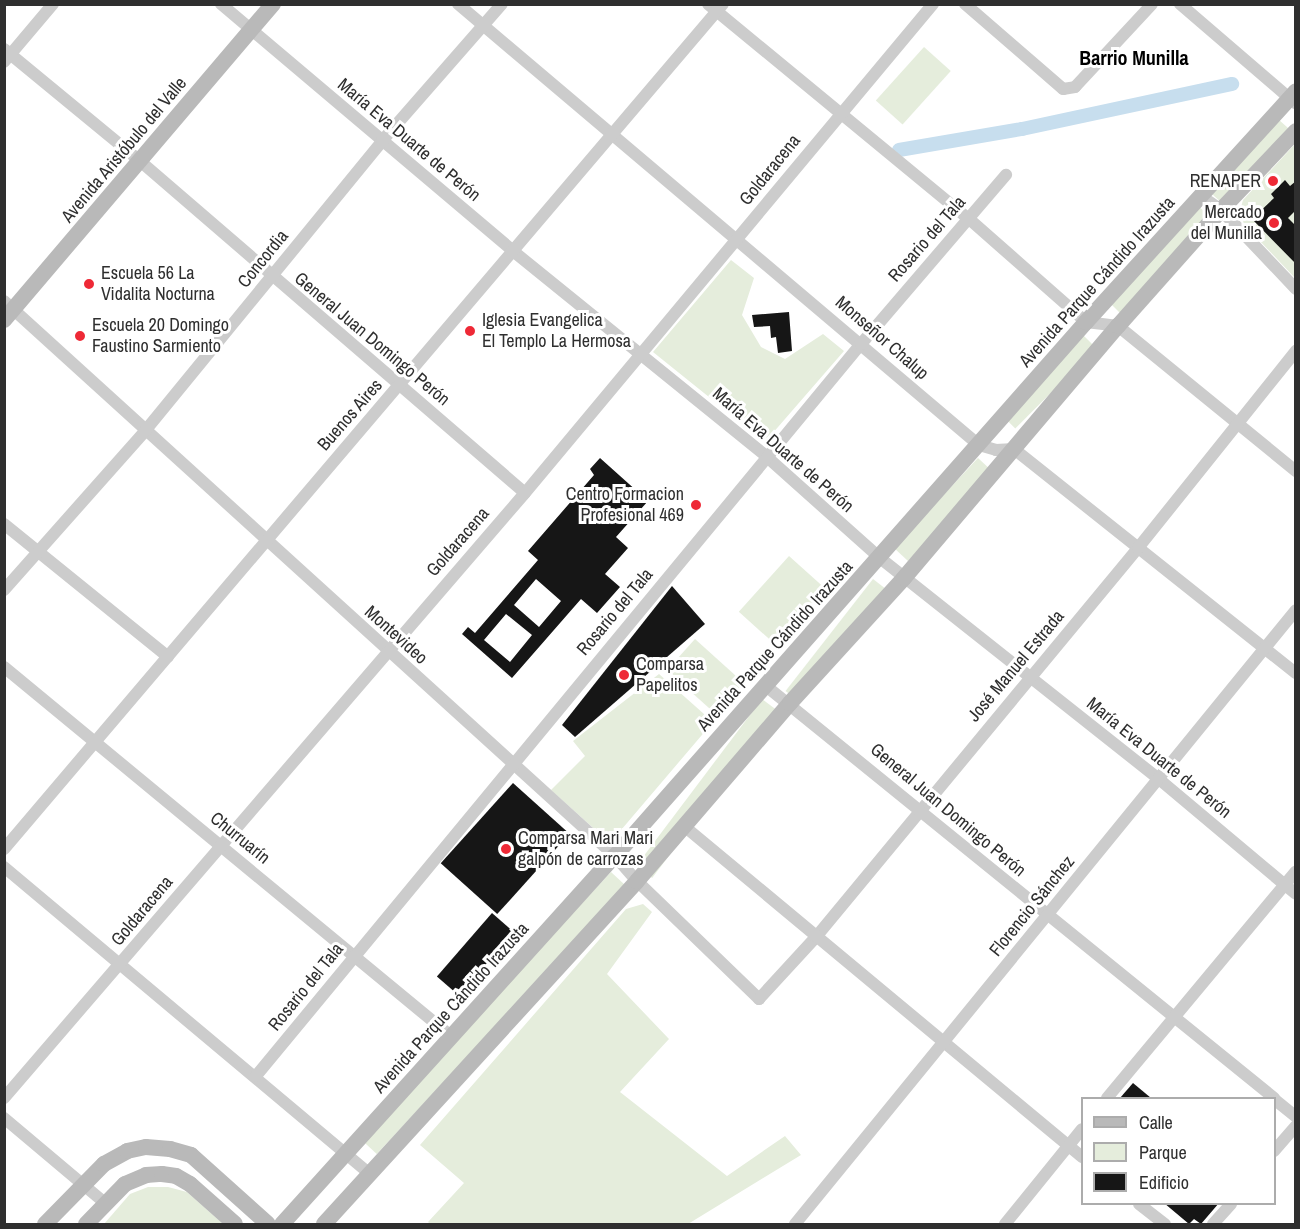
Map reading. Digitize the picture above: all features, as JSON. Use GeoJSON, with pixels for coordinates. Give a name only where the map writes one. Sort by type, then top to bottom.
{"type":"FeatureCollection","features":[{"type":"Feature","properties":{"kind":"main road","name":"Avenida Aristóbulo del Valle"},"geometry":{"type":"LineString","coordinates":[[8,310],[141,161],[273,4]]}},
{"type":"Feature","properties":{"kind":"main road","name":"Avenida Parque Cándido Irazusta"},"geometry":{"type":"LineString","coordinates":[[282,1224],[615,856],[1086,322],[1294,98]]}},
{"type":"Feature","properties":{"kind":"main road"},"geometry":{"type":"LineString","coordinates":[[324,1224],[637,880],[790,703],[904,578],[1118,326],[1221,210],[1296,131]]}},
{"type":"Feature","properties":{"kind":"main road"},"geometry":{"type":"LineString","coordinates":[[45,1224],[104,1164],[127,1151],[146,1147],[170,1149],[191,1155],[268,1224]]}},
{"type":"Feature","properties":{"kind":"main road"},"geometry":{"type":"LineString","coordinates":[[86,1224],[125,1184],[146,1175],[176,1176],[190,1184],[235,1224]]}},
{"type":"Feature","properties":{"kind":"street"},"geometry":{"type":"LineString","coordinates":[[7,55],[53,4]]}},
{"type":"Feature","properties":{"kind":"street","name":"María Eva Duarte de Perón"},"geometry":{"type":"LineString","coordinates":[[221,4],[513,251],[767,457],[904,578],[1160,780],[1296,894]]}},
{"type":"Feature","properties":{"kind":"street","name":"Monseñor Chalup"},"geometry":{"type":"LineString","coordinates":[[458,4],[979,445]]}},
{"type":"Feature","properties":{"kind":"street","name":"Concordia"},"geometry":{"type":"LineString","coordinates":[[4,590],[145,431],[382,141],[502,4]]}},
{"type":"Feature","properties":{"kind":"street","name":"Goldaracena"},"geometry":{"type":"LineString","coordinates":[[4,1098],[525,493],[933,4]]}},
{"type":"Feature","properties":{"kind":"street"},"geometry":{"type":"LineString","coordinates":[[965,4],[1064,89],[1075,87],[1152,4]]}},
{"type":"Feature","properties":{"kind":"street"},"geometry":{"type":"LineString","coordinates":[[1180,4],[1294,98]]}},
{"type":"Feature","properties":{"kind":"street"},"geometry":{"type":"LineString","coordinates":[[716,7],[968,218],[1086,322],[1118,326],[1236,425],[1296,471]]}},
{"type":"Feature","properties":{"kind":"street","name":"Buenos Aires"},"geometry":{"type":"LineString","coordinates":[[4,849],[399,386],[716,7]]}},
{"type":"Feature","properties":{"kind":"street","name":"General Juan Domingo Perón"},"geometry":{"type":"LineString","coordinates":[[7,55],[141,161],[272,277],[525,493]]}},
{"type":"Feature","properties":{"kind":"street","name":"Rosario del Tala"},"geometry":{"type":"LineString","coordinates":[[256,1076],[861,344],[1006,175]]}},
{"type":"Feature","properties":{"kind":"street"},"geometry":{"type":"LineString","coordinates":[[1201,196],[1221,210],[1296,289]]}},
{"type":"Feature","properties":{"kind":"street","name":"Montevideo"},"geometry":{"type":"LineString","coordinates":[[8,310],[615,856],[759,999]]}},
{"type":"Feature","properties":{"kind":"street","name":"José Manuel Estrada"},"geometry":{"type":"LineString","coordinates":[[759,999],[816,937],[1138,548],[1296,351]]}},
{"type":"Feature","properties":{"kind":"street"},"geometry":{"type":"LineString","coordinates":[[979,445],[996,450],[1014,449],[1296,673]]}},
{"type":"Feature","properties":{"kind":"street"},"geometry":{"type":"LineString","coordinates":[[4,524],[168,657]]}},
{"type":"Feature","properties":{"kind":"street","name":"Florencio Sánchez"},"geometry":{"type":"LineString","coordinates":[[795,1224],[1046,915],[1160,780],[1296,610]]}},
{"type":"Feature","properties":{"kind":"street","name":"Churruarín"},"geometry":{"type":"LineString","coordinates":[[4,667],[452,1037]]}},
{"type":"Feature","properties":{"kind":"street","name":"General Juan Domingo Perón"},"geometry":{"type":"LineString","coordinates":[[766,686],[921,810],[1046,915],[1174,1015],[1272,1097]]}},
{"type":"Feature","properties":{"kind":"street"},"geometry":{"type":"LineString","coordinates":[[684,826],[1081,1155]]}},
{"type":"Feature","properties":{"kind":"street"},"geometry":{"type":"LineString","coordinates":[[4,867],[348,1152],[370,1174]]}},
{"type":"Feature","properties":{"kind":"street"},"geometry":{"type":"LineString","coordinates":[[1108,1097],[1296,871]]}},
{"type":"Feature","properties":{"kind":"street","name":"General Juan Domingo Perón"},"geometry":{"type":"LineString","coordinates":[[1276,1101],[1296,1117]]}},
{"type":"Feature","properties":{"kind":"street"},"geometry":{"type":"LineString","coordinates":[[4,1118],[105,1203]]}},
{"type":"Feature","properties":{"kind":"street"},"geometry":{"type":"LineString","coordinates":[[1276,1150],[1296,1126]]}},
{"type":"Feature","properties":{"kind":"street"},"geometry":{"type":"LineString","coordinates":[[1005,1224],[1081,1131]]}},
{"type":"Feature","properties":{"kind":"street"},"geometry":{"type":"LineString","coordinates":[[1141,1205],[1165,1224]]}},
{"type":"Feature","properties":{"kind":"street"},"geometry":{"type":"LineString","coordinates":[[1213,1224],[1229,1205]]}},
{"type":"Feature","properties":{"kind":"green space"},"geometry":{"type":"Polygon","coordinates":[[[924,47],[951,71],[903,125],[876,101],[924,47]]]}},
{"type":"Feature","properties":{"kind":"green space"},"geometry":{"type":"Polygon","coordinates":[[[1278,119],[1289,129],[1222,203],[1211,193],[1278,119]]]}},
{"type":"Feature","properties":{"kind":"green space"},"geometry":{"type":"Polygon","coordinates":[[[1295,144],[1295,278],[1244,224],[1240,211],[1243,200],[1295,144]]]}},
{"type":"Feature","properties":{"kind":"green space"},"geometry":{"type":"Polygon","coordinates":[[[1198,206],[1211,217],[1124,317],[1110,303],[1198,206]]]}},
{"type":"Feature","properties":{"kind":"green space"},"geometry":{"type":"Polygon","coordinates":[[[731,260],[754,278],[742,315],[761,347],[785,359],[823,334],[844,351],[765,442],[653,352],[731,260]]]}},
{"type":"Feature","properties":{"kind":"green space"},"geometry":{"type":"Polygon","coordinates":[[[1081,333],[1096,348],[1015,428],[1000,414],[1081,333]]]}},
{"type":"Feature","properties":{"kind":"green space"},"geometry":{"type":"Polygon","coordinates":[[[978,458],[992,471],[908,561],[894,548],[978,458]]]}},
{"type":"Feature","properties":{"kind":"green space"},"geometry":{"type":"Polygon","coordinates":[[[789,556],[825,588],[774,644],[739,612],[789,556]]]}},
{"type":"Feature","properties":{"kind":"green space"},"geometry":{"type":"Polygon","coordinates":[[[873,579],[887,590],[800,702],[786,691],[873,579]]]}},
{"type":"Feature","properties":{"kind":"green space"},"geometry":{"type":"Polygon","coordinates":[[[695,639],[744,683],[716,714],[667,670],[695,639]]]}},
{"type":"Feature","properties":{"kind":"green space"},"geometry":{"type":"Polygon","coordinates":[[[659,674],[713,722],[610,843],[551,790],[585,756],[573,741],[659,674]]]}},
{"type":"Feature","properties":{"kind":"green space"},"geometry":{"type":"Polygon","coordinates":[[[762,699],[778,711],[652,878],[636,866],[762,699]]]}},
{"type":"Feature","properties":{"kind":"green space"},"geometry":{"type":"Polygon","coordinates":[[[611,872],[626,886],[377,1154],[361,1140],[611,872]]]}},
{"type":"Feature","properties":{"kind":"green space"},"geometry":{"type":"Polygon","coordinates":[[[643,904],[652,912],[607,974],[669,1039],[620,1092],[727,1176],[785,1136],[801,1155],[688,1224],[430,1224],[428,1222],[464,1183],[420,1145],[626,909],[643,904]]]}},
{"type":"Feature","properties":{"kind":"green space"},"geometry":{"type":"Polygon","coordinates":[[[148,1187],[168,1187],[187,1192],[223,1224],[104,1224],[130,1194],[148,1187]]]}},
{"type":"Feature","properties":{"kind":"building","name":"Mercado del Munilla"},"geometry":{"type":"Polygon","coordinates":[[[1285,180],[1290,186],[1296,181],[1296,210],[1288,218],[1296,226],[1296,264],[1252,219],[1274,198],[1271,194],[1285,180]]]}},
{"type":"Feature","properties":{"kind":"building"},"geometry":{"type":"Polygon","coordinates":[[[789,312],[792,351],[778,353],[776,337],[771,338],[770,326],[754,327],[752,315],[789,312]]]}},
{"type":"Feature","properties":{"kind":"building"},"geometry":{"type":"Polygon","coordinates":[[[600,458],[648,501],[616,537],[628,548],[605,574],[620,587],[597,613],[581,599],[512,678],[462,634],[468,627],[475,633],[538,560],[528,551],[594,475],[590,469],[600,458]],[[536,579],[514,605],[539,627],[561,601],[536,579]],[[506,614],[484,640],[510,662],[532,635],[506,614]]]}},
{"type":"Feature","properties":{"kind":"building","name":"Comparsa Papelitos"},"geometry":{"type":"Polygon","coordinates":[[[672,586],[705,624],[575,737],[562,725],[672,586]]]}},
{"type":"Feature","properties":{"kind":"building","name":"Comparsa Mari Mari galpón de carrozas"},"geometry":{"type":"Polygon","coordinates":[[[513,783],[569,834],[497,914],[441,863],[513,783]]]}},
{"type":"Feature","properties":{"kind":"building"},"geometry":{"type":"Polygon","coordinates":[[[492,913],[514,932],[459,995],[437,976],[492,913]]]}},
{"type":"Feature","properties":{"kind":"building"},"geometry":{"type":"Polygon","coordinates":[[[1133,1083],[1150,1097],[1121,1097],[1133,1083]]]}},
{"type":"Feature","properties":{"kind":"building"},"geometry":{"type":"Polygon","coordinates":[[[1166,1205],[1217,1205],[1201,1224],[1194,1219],[1189,1224],[1166,1205]]]}},
{"type":"Feature","properties":{"kind":"waterway"},"geometry":{"type":"LineString","coordinates":[[899,150],[1022,129],[1232,84]]}},
{"type":"Feature","properties":{"kind":"place","name":"RENAPER"},"geometry":{"type":"Point","coordinates":[1273,181]}},
{"type":"Feature","properties":{"kind":"place","name":"Mercado del Munilla"},"geometry":{"type":"Point","coordinates":[1274,223]}},
{"type":"Feature","properties":{"kind":"place","name":"Escuela 56 La Vidalita Nocturna"},"geometry":{"type":"Point","coordinates":[89,284]}},
{"type":"Feature","properties":{"kind":"place","name":"Iglesia Evangelica El Templo La Hermosa"},"geometry":{"type":"Point","coordinates":[470,331]}},
{"type":"Feature","properties":{"kind":"place","name":"Escuela 20 Domingo Faustino Sarmiento"},"geometry":{"type":"Point","coordinates":[80,336]}},
{"type":"Feature","properties":{"kind":"place","name":"Centro Formacion Profesional 469"},"geometry":{"type":"Point","coordinates":[696,505]}},
{"type":"Feature","properties":{"kind":"place","name":"Comparsa Papelitos"},"geometry":{"type":"Point","coordinates":[624,675]}},
{"type":"Feature","properties":{"kind":"place","name":"Comparsa Mari Mari galpón de carrozas"},"geometry":{"type":"Point","coordinates":[506,849]}},
{"type":"Feature","properties":{"kind":"district","name":"Barrio Munilla"},"geometry":{"type":"Point","coordinates":[1134,57]}}]}
